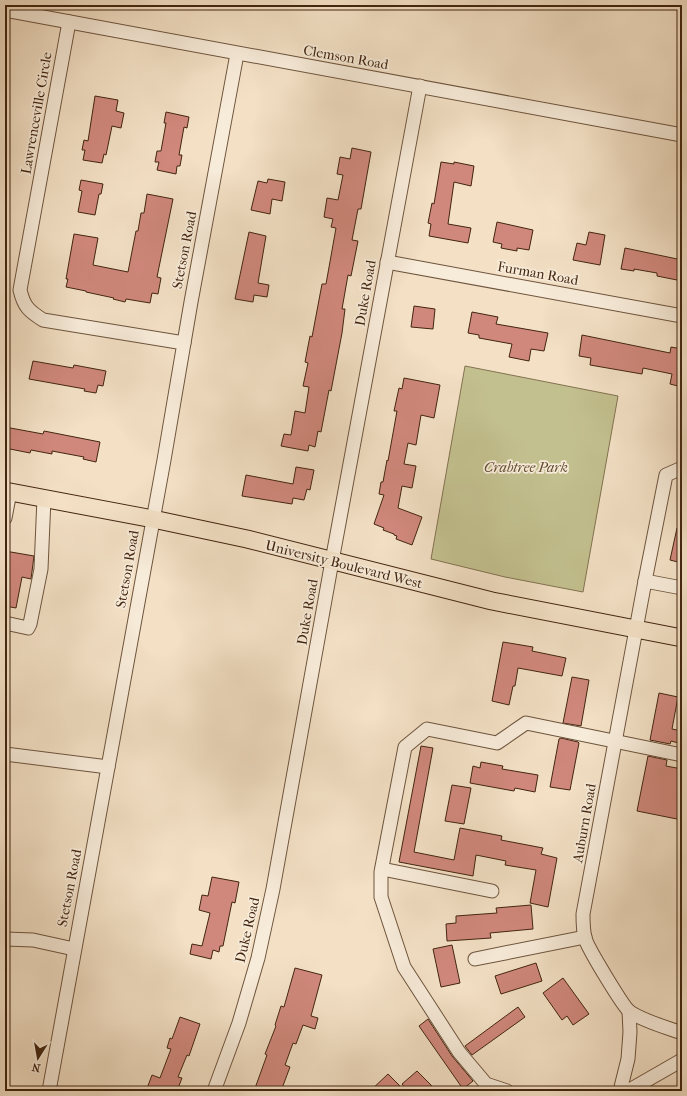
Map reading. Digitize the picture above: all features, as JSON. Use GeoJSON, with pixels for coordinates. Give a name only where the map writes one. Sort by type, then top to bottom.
{"type":"FeatureCollection","features":[{"type":"Feature","properties":{"kind":"main road","name":"University Boulevard West"},"geometry":{"type":"LineString","coordinates":[[7,492],[153,518],[247,539],[492,602],[682,638]]}},
{"type":"Feature","properties":{"kind":"street","name":"Clemson Road"},"geometry":{"type":"LineString","coordinates":[[5,10],[682,135]]}},
{"type":"Feature","properties":{"kind":"street","name":"Lawrenceville Circle"},"geometry":{"type":"LineString","coordinates":[[69,22],[20,290],[22,301],[30,312],[43,320],[184,343]]}},
{"type":"Feature","properties":{"kind":"street","name":"Stetson Road"},"geometry":{"type":"LineString","coordinates":[[49,1091],[153,518],[190,302],[238,54]]}},
{"type":"Feature","properties":{"kind":"street","name":"Duke Road"},"geometry":{"type":"LineString","coordinates":[[214,1091],[239,1023],[266,924],[420,86]]}},
{"type":"Feature","properties":{"kind":"street","name":"Furman Road"},"geometry":{"type":"LineString","coordinates":[[387,262],[682,316]]}},
{"type":"Feature","properties":{"kind":"street","name":"Auburn Road"},"geometry":{"type":"LineString","coordinates":[[682,468],[666,475],[644,581],[583,914],[584,937],[590,950],[629,1011],[651,1023],[682,1033]]}},
{"type":"Feature","properties":{"kind":"street"},"geometry":{"type":"LineString","coordinates":[[5,518],[7,492]]}},
{"type":"Feature","properties":{"kind":"street"},"geometry":{"type":"LineString","coordinates":[[5,623],[28,628],[30,624],[41,569],[44,498]]}},
{"type":"Feature","properties":{"kind":"street"},"geometry":{"type":"LineString","coordinates":[[644,581],[682,588]]}},
{"type":"Feature","properties":{"kind":"street"},"geometry":{"type":"LineString","coordinates":[[507,1091],[486,1084],[459,1052],[404,967],[381,897],[382,869],[405,747],[426,729],[498,743],[526,723],[682,755]]}},
{"type":"Feature","properties":{"kind":"street"},"geometry":{"type":"LineString","coordinates":[[5,754],[108,767]]}},
{"type":"Feature","properties":{"kind":"street"},"geometry":{"type":"LineString","coordinates":[[382,869],[492,890]]}},
{"type":"Feature","properties":{"kind":"street"},"geometry":{"type":"LineString","coordinates":[[475,959],[584,937]]}},
{"type":"Feature","properties":{"kind":"street"},"geometry":{"type":"LineString","coordinates":[[5,939],[33,940],[74,949]]}},
{"type":"Feature","properties":{"kind":"street","name":"Auburn Road"},"geometry":{"type":"LineString","coordinates":[[620,1091],[628,1060],[630,1032],[629,1011]]}},
{"type":"Feature","properties":{"kind":"street"},"geometry":{"type":"LineString","coordinates":[[628,1091],[682,1060]]}},
{"type":"Feature","properties":{"kind":"green space","name":"Crabtree Park"},"geometry":{"type":"Polygon","coordinates":[[[465,366],[618,396],[583,592],[505,577],[431,559],[465,366]]]}},
{"type":"Feature","properties":{"kind":"building"},"geometry":{"type":"Polygon","coordinates":[[[95,96],[118,100],[116,111],[124,113],[121,128],[112,126],[106,155],[104,154],[102,163],[83,160],[85,150],[82,150],[84,140],[88,141],[95,96]]]}},
{"type":"Feature","properties":{"kind":"building"},"geometry":{"type":"Polygon","coordinates":[[[166,112],[189,117],[187,128],[184,127],[179,155],[182,155],[180,166],[177,166],[176,174],[157,170],[159,162],[155,162],[157,151],[161,151],[166,123],[164,123],[166,112]]]}},
{"type":"Feature","properties":{"kind":"building"},"geometry":{"type":"Polygon","coordinates":[[[352,148],[371,152],[361,209],[358,209],[352,240],[358,241],[351,276],[348,275],[342,309],[345,309],[342,333],[331,391],[329,390],[321,432],[318,431],[315,447],[309,445],[308,451],[281,446],[284,434],[291,435],[295,411],[305,413],[309,387],[303,386],[308,363],[305,362],[310,336],[312,337],[322,284],[326,284],[336,228],[331,227],[333,219],[324,217],[327,198],[338,200],[343,175],[337,174],[340,157],[350,159],[352,148]]]}},
{"type":"Feature","properties":{"kind":"building"},"geometry":{"type":"Polygon","coordinates":[[[441,162],[454,164],[454,162],[474,166],[471,186],[454,182],[448,224],[471,228],[468,243],[429,236],[431,224],[428,223],[432,203],[434,204],[441,162]]]}},
{"type":"Feature","properties":{"kind":"building"},"geometry":{"type":"Polygon","coordinates":[[[268,179],[285,182],[282,201],[272,199],[270,214],[251,210],[258,181],[267,183],[268,179]]]}},
{"type":"Feature","properties":{"kind":"building"},"geometry":{"type":"Polygon","coordinates":[[[81,180],[103,184],[101,194],[99,194],[95,215],[78,212],[82,191],[79,190],[81,180]]]}},
{"type":"Feature","properties":{"kind":"building"},"geometry":{"type":"Polygon","coordinates":[[[147,194],[173,199],[157,277],[161,278],[158,294],[152,293],[150,303],[126,299],[125,302],[66,287],[74,234],[98,238],[93,265],[128,272],[136,231],[138,231],[141,213],[144,213],[147,194]]]}},
{"type":"Feature","properties":{"kind":"building"},"geometry":{"type":"Polygon","coordinates":[[[497,222],[533,230],[529,250],[517,248],[517,251],[501,248],[502,244],[493,242],[497,222]]]}},
{"type":"Feature","properties":{"kind":"building"},"geometry":{"type":"Polygon","coordinates":[[[249,232],[266,236],[258,283],[269,285],[267,297],[254,295],[253,302],[235,299],[249,232]]]}},
{"type":"Feature","properties":{"kind":"building"},"geometry":{"type":"Polygon","coordinates":[[[589,232],[605,235],[600,265],[573,260],[577,243],[586,245],[589,232]]]}},
{"type":"Feature","properties":{"kind":"building"},"geometry":{"type":"Polygon","coordinates":[[[625,248],[682,260],[682,281],[657,276],[657,273],[634,269],[634,271],[621,269],[625,248]]]}},
{"type":"Feature","properties":{"kind":"building"},"geometry":{"type":"Polygon","coordinates":[[[414,306],[435,309],[433,329],[411,327],[414,306]]]}},
{"type":"Feature","properties":{"kind":"building"},"geometry":{"type":"Polygon","coordinates":[[[472,312],[498,317],[496,324],[548,333],[544,351],[531,349],[529,361],[509,357],[512,344],[479,338],[479,335],[468,333],[472,312]]]}},
{"type":"Feature","properties":{"kind":"building"},"geometry":{"type":"Polygon","coordinates":[[[582,335],[670,353],[671,347],[682,349],[682,387],[670,384],[672,374],[643,368],[642,374],[590,365],[591,358],[579,356],[582,335]]]}},
{"type":"Feature","properties":{"kind":"building"},"geometry":{"type":"Polygon","coordinates":[[[33,361],[73,368],[74,365],[106,371],[103,386],[98,385],[96,393],[84,391],[85,389],[29,379],[33,361]]]}},
{"type":"Feature","properties":{"kind":"building"},"geometry":{"type":"Polygon","coordinates":[[[404,378],[440,385],[434,418],[421,415],[416,445],[408,443],[404,464],[416,466],[412,488],[402,486],[398,508],[422,517],[412,545],[396,539],[397,536],[374,524],[384,495],[379,494],[381,482],[383,482],[387,460],[388,461],[397,411],[394,411],[399,388],[402,389],[404,378]]]}},
{"type":"Feature","properties":{"kind":"building"},"geometry":{"type":"Polygon","coordinates":[[[5,427],[43,434],[44,431],[100,442],[96,462],[83,459],[84,457],[52,451],[52,454],[31,450],[30,453],[5,448],[5,427]]]}},
{"type":"Feature","properties":{"kind":"building"},"geometry":{"type":"Polygon","coordinates":[[[296,467],[314,470],[310,490],[307,489],[304,500],[293,498],[292,504],[242,496],[246,475],[293,484],[296,467]]]}},
{"type":"Feature","properties":{"kind":"building"},"geometry":{"type":"Polygon","coordinates":[[[677,528],[682,528],[682,563],[670,560],[677,528]]]}},
{"type":"Feature","properties":{"kind":"building"},"geometry":{"type":"Polygon","coordinates":[[[5,551],[34,556],[31,579],[22,577],[16,608],[5,606],[5,551]]]}},
{"type":"Feature","properties":{"kind":"building"},"geometry":{"type":"Polygon","coordinates":[[[503,642],[533,647],[532,651],[566,658],[562,676],[518,668],[515,686],[513,686],[509,705],[492,701],[503,642]]]}},
{"type":"Feature","properties":{"kind":"building"},"geometry":{"type":"Polygon","coordinates":[[[572,677],[589,680],[581,726],[563,723],[572,677]]]}},
{"type":"Feature","properties":{"kind":"building"},"geometry":{"type":"Polygon","coordinates":[[[659,693],[678,697],[672,729],[682,731],[682,744],[671,741],[670,744],[650,740],[659,693]]]}},
{"type":"Feature","properties":{"kind":"building"},"geometry":{"type":"Polygon","coordinates":[[[561,738],[579,743],[570,790],[550,787],[559,739],[561,738]]]}},
{"type":"Feature","properties":{"kind":"building"},"geometry":{"type":"Polygon","coordinates":[[[421,746],[433,748],[414,852],[454,860],[460,828],[502,836],[501,840],[543,848],[541,854],[557,858],[548,907],[530,903],[536,870],[505,865],[506,861],[476,855],[473,876],[399,862],[421,746]]]}},
{"type":"Feature","properties":{"kind":"building"},"geometry":{"type":"Polygon","coordinates":[[[648,756],[667,760],[666,766],[682,769],[682,820],[637,811],[648,756]]]}},
{"type":"Feature","properties":{"kind":"building"},"geometry":{"type":"Polygon","coordinates":[[[481,762],[503,766],[502,769],[538,775],[535,792],[515,788],[514,791],[470,783],[473,766],[480,768],[481,762]]]}},
{"type":"Feature","properties":{"kind":"building"},"geometry":{"type":"Polygon","coordinates":[[[452,785],[471,788],[464,824],[445,821],[452,785]]]}},
{"type":"Feature","properties":{"kind":"building"},"geometry":{"type":"Polygon","coordinates":[[[212,877],[239,882],[235,903],[232,902],[223,946],[220,946],[219,952],[213,950],[211,959],[190,954],[192,944],[202,946],[210,913],[199,910],[202,895],[208,896],[212,877]]]}},
{"type":"Feature","properties":{"kind":"building"},"geometry":{"type":"Polygon","coordinates":[[[531,905],[533,929],[490,933],[491,938],[447,941],[446,924],[456,923],[456,916],[497,913],[496,908],[531,905]]]}},
{"type":"Feature","properties":{"kind":"building"},"geometry":{"type":"Polygon","coordinates":[[[452,945],[460,983],[441,987],[433,949],[452,945]]]}},
{"type":"Feature","properties":{"kind":"building"},"geometry":{"type":"Polygon","coordinates":[[[536,963],[542,981],[501,994],[495,976],[536,963]]]}},
{"type":"Feature","properties":{"kind":"building"},"geometry":{"type":"Polygon","coordinates":[[[295,968],[322,975],[311,1016],[318,1018],[315,1029],[303,1025],[296,1044],[293,1043],[285,1065],[290,1067],[281,1091],[254,1091],[267,1055],[265,1054],[276,1026],[275,1025],[281,1006],[284,1007],[295,968]]]}},
{"type":"Feature","properties":{"kind":"building"},"geometry":{"type":"Polygon","coordinates":[[[563,978],[589,1014],[573,1025],[567,1016],[562,1020],[543,993],[563,978]]]}},
{"type":"Feature","properties":{"kind":"building"},"geometry":{"type":"Polygon","coordinates":[[[518,1007],[525,1017],[472,1055],[465,1046],[518,1007]]]}},
{"type":"Feature","properties":{"kind":"building"},"geometry":{"type":"Polygon","coordinates":[[[180,1017],[200,1024],[189,1056],[187,1055],[178,1077],[182,1078],[177,1091],[146,1091],[152,1075],[160,1078],[171,1049],[167,1048],[170,1038],[172,1039],[180,1017]]]}},
{"type":"Feature","properties":{"kind":"building"},"geometry":{"type":"Polygon","coordinates":[[[428,1019],[452,1056],[473,1081],[463,1089],[419,1026],[428,1019]]]}},
{"type":"Feature","properties":{"kind":"building"},"geometry":{"type":"Polygon","coordinates":[[[417,1071],[437,1091],[408,1091],[402,1084],[417,1071]]]}},
{"type":"Feature","properties":{"kind":"building"},"geometry":{"type":"Polygon","coordinates":[[[388,1074],[405,1091],[370,1091],[388,1074]]]}}]}
